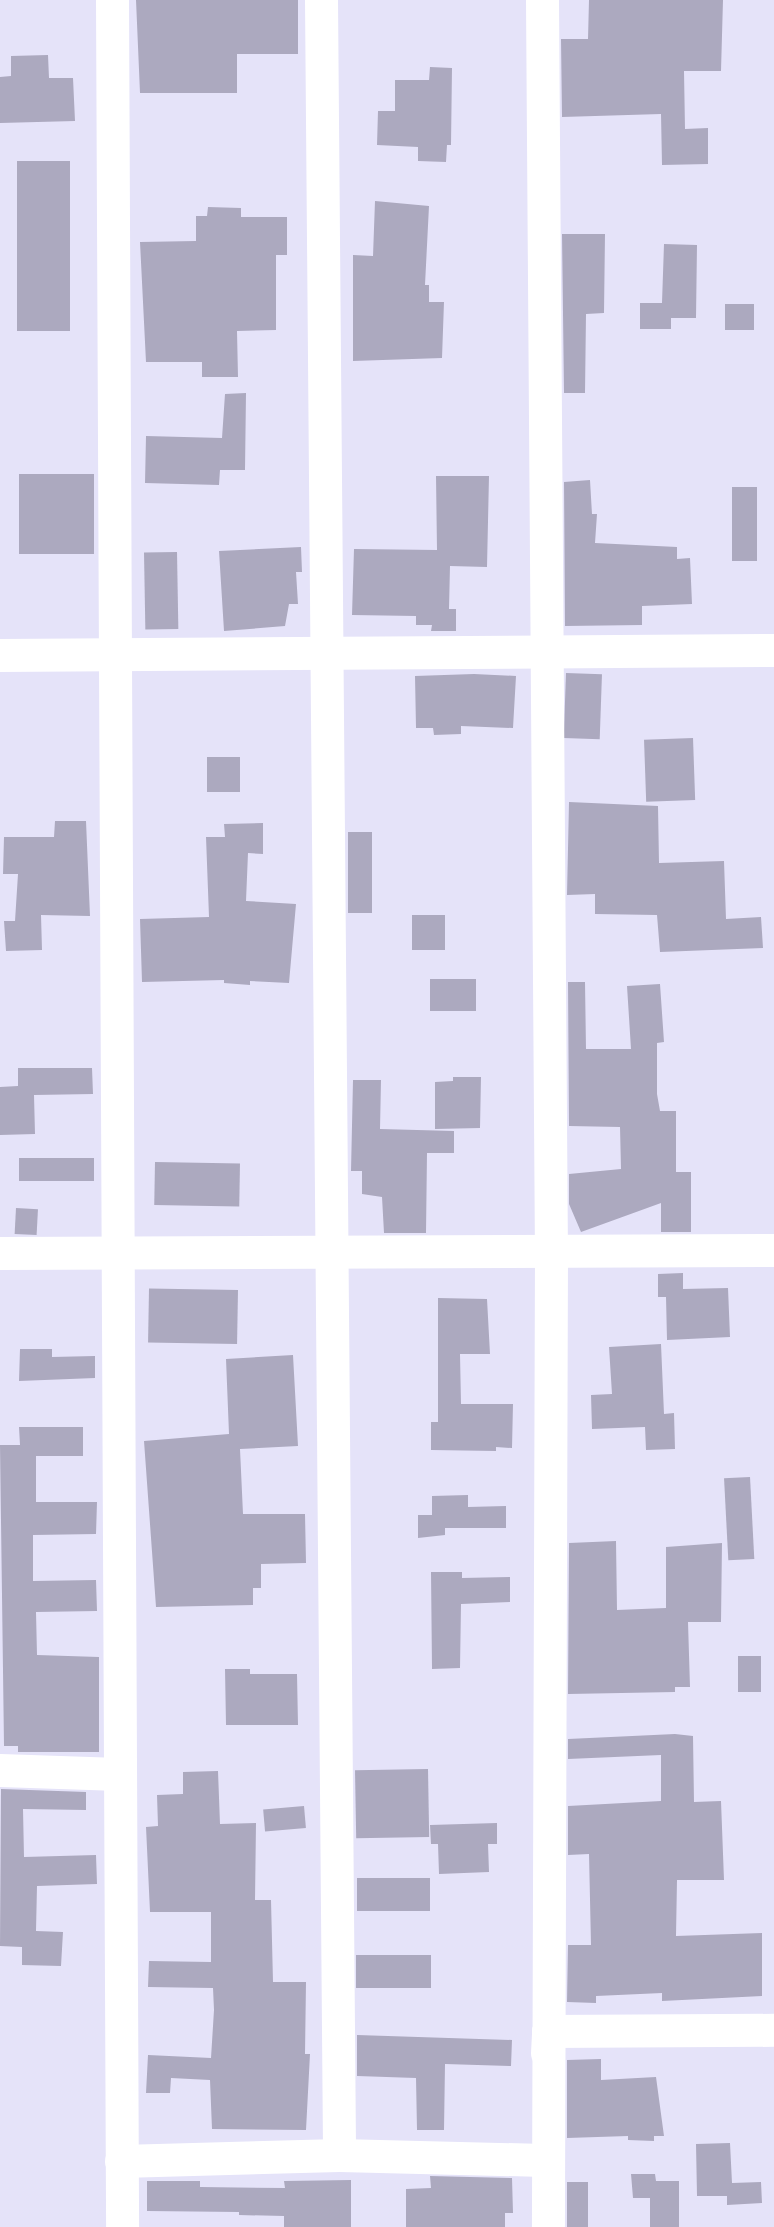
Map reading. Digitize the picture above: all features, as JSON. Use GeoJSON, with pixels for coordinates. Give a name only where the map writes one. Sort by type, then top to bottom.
{"type":"FeatureCollection","features":[{"type":"Feature","properties":{"kind":"street"},"geometry":{"type":"LineString","coordinates":[[112,0],[120,1253],[119,1774],[122,2227]]}},
{"type":"Feature","properties":{"kind":"street"},"geometry":{"type":"LineString","coordinates":[[321,0],[326,655],[334,1252],[339,2155]]}},
{"type":"Feature","properties":{"kind":"street"},"geometry":{"type":"LineString","coordinates":[[542,0],[551,1252],[547,2227]]}},
{"type":"Feature","properties":{"kind":"street"},"geometry":{"type":"LineString","coordinates":[[0,655],[326,655],[774,650]]}},
{"type":"Feature","properties":{"kind":"street"},"geometry":{"type":"LineString","coordinates":[[0,1253],[774,1250]]}},
{"type":"Feature","properties":{"kind":"street"},"geometry":{"type":"LineString","coordinates":[[0,1770],[119,1774]]}},
{"type":"Feature","properties":{"kind":"street"},"geometry":{"type":"LineString","coordinates":[[548,2031],[774,2030]]}},
{"type":"Feature","properties":{"kind":"street"},"geometry":{"type":"LineString","coordinates":[[547,2227],[544,2160],[548,2031]]}},
{"type":"Feature","properties":{"kind":"street"},"geometry":{"type":"LineString","coordinates":[[122,2161],[339,2155],[544,2160]]}},
{"type":"Feature","properties":{"kind":"building"},"geometry":{"type":"Polygon","coordinates":[[[136,0],[298,0],[298,54],[237,54],[237,93],[140,93],[136,0]]]}},
{"type":"Feature","properties":{"kind":"building"},"geometry":{"type":"Polygon","coordinates":[[[589,0],[723,0],[721,71],[684,71],[685,129],[708,128],[708,164],[662,165],[661,114],[562,117],[561,39],[588,39],[589,0]]]}},
{"type":"Feature","properties":{"kind":"building"},"geometry":{"type":"Polygon","coordinates":[[[48,55],[49,78],[73,78],[75,121],[0,123],[0,77],[11,76],[11,56],[48,55]]]}},
{"type":"Feature","properties":{"kind":"building"},"geometry":{"type":"Polygon","coordinates":[[[430,67],[452,68],[451,145],[447,145],[446,162],[418,161],[418,147],[377,145],[378,111],[395,111],[395,80],[429,80],[430,67]]]}},
{"type":"Feature","properties":{"kind":"building"},"geometry":{"type":"Polygon","coordinates":[[[17,161],[70,161],[70,331],[17,331],[17,161]]]}},
{"type":"Feature","properties":{"kind":"building"},"geometry":{"type":"Polygon","coordinates":[[[375,201],[429,206],[425,285],[429,285],[429,302],[444,302],[442,358],[353,361],[353,255],[373,256],[375,201]]]}},
{"type":"Feature","properties":{"kind":"building"},"geometry":{"type":"Polygon","coordinates":[[[208,207],[241,208],[241,217],[287,217],[287,255],[276,255],[276,330],[237,331],[238,377],[202,377],[202,362],[146,362],[140,242],[196,241],[196,216],[207,216],[208,207]]]}},
{"type":"Feature","properties":{"kind":"building"},"geometry":{"type":"Polygon","coordinates":[[[562,234],[605,234],[604,313],[586,314],[585,393],[564,393],[562,234]]]}},
{"type":"Feature","properties":{"kind":"building"},"geometry":{"type":"Polygon","coordinates":[[[664,244],[697,245],[696,318],[671,318],[671,329],[640,329],[640,303],[662,303],[664,244]]]}},
{"type":"Feature","properties":{"kind":"building"},"geometry":{"type":"Polygon","coordinates":[[[725,304],[754,304],[754,330],[725,330],[725,304]]]}},
{"type":"Feature","properties":{"kind":"building"},"geometry":{"type":"Polygon","coordinates":[[[246,393],[245,470],[220,470],[219,485],[145,483],[146,436],[222,438],[225,394],[246,393]]]}},
{"type":"Feature","properties":{"kind":"building"},"geometry":{"type":"Polygon","coordinates":[[[19,474],[94,474],[94,554],[19,554],[19,474]]]}},
{"type":"Feature","properties":{"kind":"building"},"geometry":{"type":"Polygon","coordinates":[[[436,476],[489,476],[487,567],[450,566],[449,609],[456,609],[456,631],[431,631],[432,625],[416,625],[416,616],[352,615],[354,549],[437,550],[436,476]]]}},
{"type":"Feature","properties":{"kind":"building"},"geometry":{"type":"Polygon","coordinates":[[[590,480],[592,514],[597,514],[595,543],[677,547],[677,559],[690,558],[692,604],[642,606],[642,625],[565,626],[564,482],[590,480]]]}},
{"type":"Feature","properties":{"kind":"building"},"geometry":{"type":"Polygon","coordinates":[[[732,487],[757,487],[757,561],[732,561],[732,487]]]}},
{"type":"Feature","properties":{"kind":"building"},"geometry":{"type":"Polygon","coordinates":[[[301,547],[302,572],[296,572],[298,604],[289,604],[285,626],[224,631],[219,551],[301,547]]]}},
{"type":"Feature","properties":{"kind":"building"},"geometry":{"type":"Polygon","coordinates":[[[177,552],[178,629],[145,630],[144,553],[177,552]]]}},
{"type":"Feature","properties":{"kind":"building"},"geometry":{"type":"Polygon","coordinates":[[[566,673],[602,674],[600,739],[564,738],[566,673]]]}},
{"type":"Feature","properties":{"kind":"building"},"geometry":{"type":"Polygon","coordinates":[[[474,674],[516,676],[513,728],[461,726],[461,734],[434,735],[433,728],[416,728],[415,676],[474,674]]]}},
{"type":"Feature","properties":{"kind":"building"},"geometry":{"type":"Polygon","coordinates":[[[693,738],[695,800],[646,802],[644,740],[693,738]]]}},
{"type":"Feature","properties":{"kind":"building"},"geometry":{"type":"Polygon","coordinates":[[[207,757],[240,757],[240,792],[207,792],[207,757]]]}},
{"type":"Feature","properties":{"kind":"building"},"geometry":{"type":"Polygon","coordinates":[[[569,802],[658,806],[659,863],[724,861],[726,919],[761,917],[763,948],[660,952],[657,915],[595,914],[595,894],[567,895],[569,802]]]}},
{"type":"Feature","properties":{"kind":"building"},"geometry":{"type":"Polygon","coordinates":[[[55,821],[86,821],[90,916],[41,915],[42,950],[6,951],[4,921],[15,921],[18,874],[3,874],[4,837],[54,837],[55,821]]]}},
{"type":"Feature","properties":{"kind":"building"},"geometry":{"type":"Polygon","coordinates":[[[263,823],[263,854],[248,853],[246,901],[296,904],[289,983],[250,981],[250,985],[224,983],[224,980],[142,982],[140,919],[209,917],[206,837],[225,837],[224,824],[263,823]]]}},
{"type":"Feature","properties":{"kind":"building"},"geometry":{"type":"Polygon","coordinates":[[[348,832],[372,832],[372,913],[348,913],[348,832]]]}},
{"type":"Feature","properties":{"kind":"building"},"geometry":{"type":"Polygon","coordinates":[[[412,915],[445,915],[445,950],[412,950],[412,915]]]}},
{"type":"Feature","properties":{"kind":"building"},"geometry":{"type":"Polygon","coordinates":[[[430,979],[476,979],[476,1011],[430,1011],[430,979]]]}},
{"type":"Feature","properties":{"kind":"building"},"geometry":{"type":"Polygon","coordinates":[[[568,982],[585,982],[586,1049],[631,1049],[627,986],[660,984],[664,1042],[657,1043],[657,1094],[660,1111],[676,1111],[676,1172],[691,1172],[691,1232],[661,1232],[661,1203],[581,1232],[569,1204],[569,1174],[621,1169],[620,1127],[569,1126],[568,982]]]}},
{"type":"Feature","properties":{"kind":"building"},"geometry":{"type":"Polygon","coordinates":[[[18,1068],[92,1068],[93,1094],[34,1095],[35,1134],[0,1135],[0,1087],[18,1086],[18,1068]]]}},
{"type":"Feature","properties":{"kind":"building"},"geometry":{"type":"Polygon","coordinates":[[[453,1077],[481,1077],[480,1128],[435,1129],[435,1082],[453,1081],[453,1077]]]}},
{"type":"Feature","properties":{"kind":"building"},"geometry":{"type":"Polygon","coordinates":[[[353,1080],[381,1080],[380,1129],[454,1131],[454,1153],[427,1153],[426,1233],[384,1233],[382,1197],[362,1194],[362,1171],[351,1171],[353,1080]]]}},
{"type":"Feature","properties":{"kind":"building"},"geometry":{"type":"Polygon","coordinates":[[[19,1158],[94,1158],[94,1181],[19,1181],[19,1158]]]}},
{"type":"Feature","properties":{"kind":"building"},"geometry":{"type":"Polygon","coordinates":[[[155,1162],[240,1163],[239,1206],[154,1205],[155,1162]]]}},
{"type":"Feature","properties":{"kind":"building"},"geometry":{"type":"Polygon","coordinates":[[[16,1208],[38,1209],[37,1235],[15,1234],[16,1208]]]}},
{"type":"Feature","properties":{"kind":"building"},"geometry":{"type":"Polygon","coordinates":[[[683,1273],[683,1289],[728,1288],[730,1337],[667,1340],[666,1297],[658,1297],[658,1274],[683,1273]]]}},
{"type":"Feature","properties":{"kind":"building"},"geometry":{"type":"Polygon","coordinates":[[[149,1288],[238,1290],[237,1344],[148,1342],[149,1288]]]}},
{"type":"Feature","properties":{"kind":"building"},"geometry":{"type":"Polygon","coordinates":[[[438,1298],[487,1299],[490,1354],[460,1354],[461,1404],[513,1404],[512,1448],[496,1447],[496,1451],[431,1450],[431,1422],[438,1422],[438,1298]]]}},
{"type":"Feature","properties":{"kind":"building"},"geometry":{"type":"Polygon","coordinates":[[[661,1344],[664,1414],[674,1413],[675,1449],[646,1450],[645,1427],[592,1429],[591,1395],[612,1394],[609,1347],[661,1344]]]}},
{"type":"Feature","properties":{"kind":"building"},"geometry":{"type":"Polygon","coordinates":[[[20,1349],[52,1349],[52,1357],[95,1356],[95,1378],[19,1381],[20,1349]]]}},
{"type":"Feature","properties":{"kind":"building"},"geometry":{"type":"Polygon","coordinates":[[[293,1355],[298,1446],[240,1449],[243,1514],[305,1514],[306,1563],[261,1564],[261,1588],[253,1588],[253,1605],[156,1607],[144,1441],[229,1434],[226,1359],[293,1355]]]}},
{"type":"Feature","properties":{"kind":"building"},"geometry":{"type":"Polygon","coordinates":[[[19,1427],[83,1427],[83,1456],[36,1456],[36,1502],[97,1502],[96,1534],[33,1535],[33,1581],[96,1580],[97,1611],[36,1612],[37,1655],[99,1657],[99,1752],[18,1752],[18,1746],[4,1746],[0,1445],[20,1445],[19,1427]]]}},
{"type":"Feature","properties":{"kind":"building"},"geometry":{"type":"Polygon","coordinates":[[[750,1477],[754,1559],[728,1560],[724,1478],[750,1477]]]}},
{"type":"Feature","properties":{"kind":"building"},"geometry":{"type":"Polygon","coordinates":[[[468,1495],[468,1507],[506,1506],[506,1528],[445,1528],[445,1535],[418,1538],[418,1515],[432,1515],[432,1496],[468,1495]]]}},
{"type":"Feature","properties":{"kind":"building"},"geometry":{"type":"Polygon","coordinates":[[[616,1541],[617,1610],[666,1608],[666,1547],[722,1543],[721,1622],[688,1622],[690,1687],[675,1687],[675,1692],[568,1694],[569,1543],[616,1541]]]}},
{"type":"Feature","properties":{"kind":"building"},"geometry":{"type":"Polygon","coordinates":[[[431,1572],[462,1572],[462,1578],[510,1577],[510,1602],[461,1604],[460,1668],[432,1669],[431,1572]]]}},
{"type":"Feature","properties":{"kind":"building"},"geometry":{"type":"Polygon","coordinates":[[[738,1656],[761,1656],[761,1692],[738,1692],[738,1656]]]}},
{"type":"Feature","properties":{"kind":"building"},"geometry":{"type":"Polygon","coordinates":[[[225,1669],[250,1669],[250,1674],[297,1674],[298,1725],[226,1725],[225,1669]]]}},
{"type":"Feature","properties":{"kind":"building"},"geometry":{"type":"Polygon","coordinates":[[[675,1734],[693,1736],[694,1802],[721,1801],[724,1880],[677,1880],[676,1936],[762,1933],[762,1996],[662,2001],[662,1993],[596,1996],[596,2003],[567,2002],[568,1945],[591,1945],[589,1854],[568,1855],[568,1806],[661,1801],[661,1755],[568,1759],[568,1739],[675,1734]]]}},
{"type":"Feature","properties":{"kind":"building"},"geometry":{"type":"Polygon","coordinates":[[[428,1769],[429,1837],[356,1838],[355,1770],[428,1769]]]}},
{"type":"Feature","properties":{"kind":"building"},"geometry":{"type":"Polygon","coordinates":[[[218,1771],[220,1824],[256,1823],[255,1900],[271,1900],[273,1982],[306,1982],[305,2054],[310,2054],[306,2130],[212,2129],[210,2080],[171,2078],[170,2093],[146,2093],[148,2055],[211,2058],[214,2010],[213,1988],[148,1987],[149,1961],[211,1962],[211,1912],[150,1912],[146,1827],[158,1826],[157,1795],[183,1794],[183,1772],[218,1771]]]}},
{"type":"Feature","properties":{"kind":"building"},"geometry":{"type":"Polygon","coordinates":[[[1,1789],[86,1792],[86,1810],[23,1809],[24,1857],[96,1855],[97,1884],[37,1886],[36,1931],[63,1932],[61,1966],[22,1965],[22,1947],[0,1946],[1,1789]]]}},
{"type":"Feature","properties":{"kind":"building"},"geometry":{"type":"Polygon","coordinates":[[[304,1806],[306,1828],[265,1831],[263,1810],[304,1806]]]}},
{"type":"Feature","properties":{"kind":"building"},"geometry":{"type":"Polygon","coordinates":[[[497,1823],[497,1844],[488,1844],[489,1872],[439,1874],[438,1844],[431,1844],[430,1825],[497,1823]]]}},
{"type":"Feature","properties":{"kind":"building"},"geometry":{"type":"Polygon","coordinates":[[[357,1878],[430,1878],[430,1911],[357,1911],[357,1878]]]}},
{"type":"Feature","properties":{"kind":"building"},"geometry":{"type":"Polygon","coordinates":[[[356,1955],[431,1955],[431,1988],[356,1988],[356,1955]]]}},
{"type":"Feature","properties":{"kind":"building"},"geometry":{"type":"Polygon","coordinates":[[[357,2035],[512,2040],[511,2066],[445,2064],[444,2130],[417,2130],[416,2078],[357,2076],[357,2035]]]}},
{"type":"Feature","properties":{"kind":"building"},"geometry":{"type":"Polygon","coordinates":[[[601,2059],[601,2080],[656,2077],[664,2136],[654,2136],[654,2141],[628,2140],[628,2136],[567,2138],[567,2060],[601,2059]]]}},
{"type":"Feature","properties":{"kind":"building"},"geometry":{"type":"Polygon","coordinates":[[[730,2143],[732,2183],[761,2182],[762,2203],[727,2205],[727,2196],[697,2196],[696,2144],[730,2143]]]}},
{"type":"Feature","properties":{"kind":"building"},"geometry":{"type":"Polygon","coordinates":[[[631,2174],[655,2174],[656,2181],[679,2181],[679,2227],[650,2227],[650,2198],[633,2198],[631,2174]]]}},
{"type":"Feature","properties":{"kind":"building"},"geometry":{"type":"Polygon","coordinates":[[[430,2176],[512,2178],[513,2213],[505,2213],[505,2227],[406,2227],[406,2189],[431,2188],[430,2176]]]}},
{"type":"Feature","properties":{"kind":"building"},"geometry":{"type":"Polygon","coordinates":[[[351,2180],[351,2227],[284,2227],[284,2216],[239,2215],[239,2212],[147,2211],[147,2181],[200,2181],[200,2187],[285,2188],[284,2181],[351,2180]]]}},
{"type":"Feature","properties":{"kind":"building"},"geometry":{"type":"Polygon","coordinates":[[[567,2182],[588,2182],[588,2227],[567,2227],[567,2182]]]}}]}
